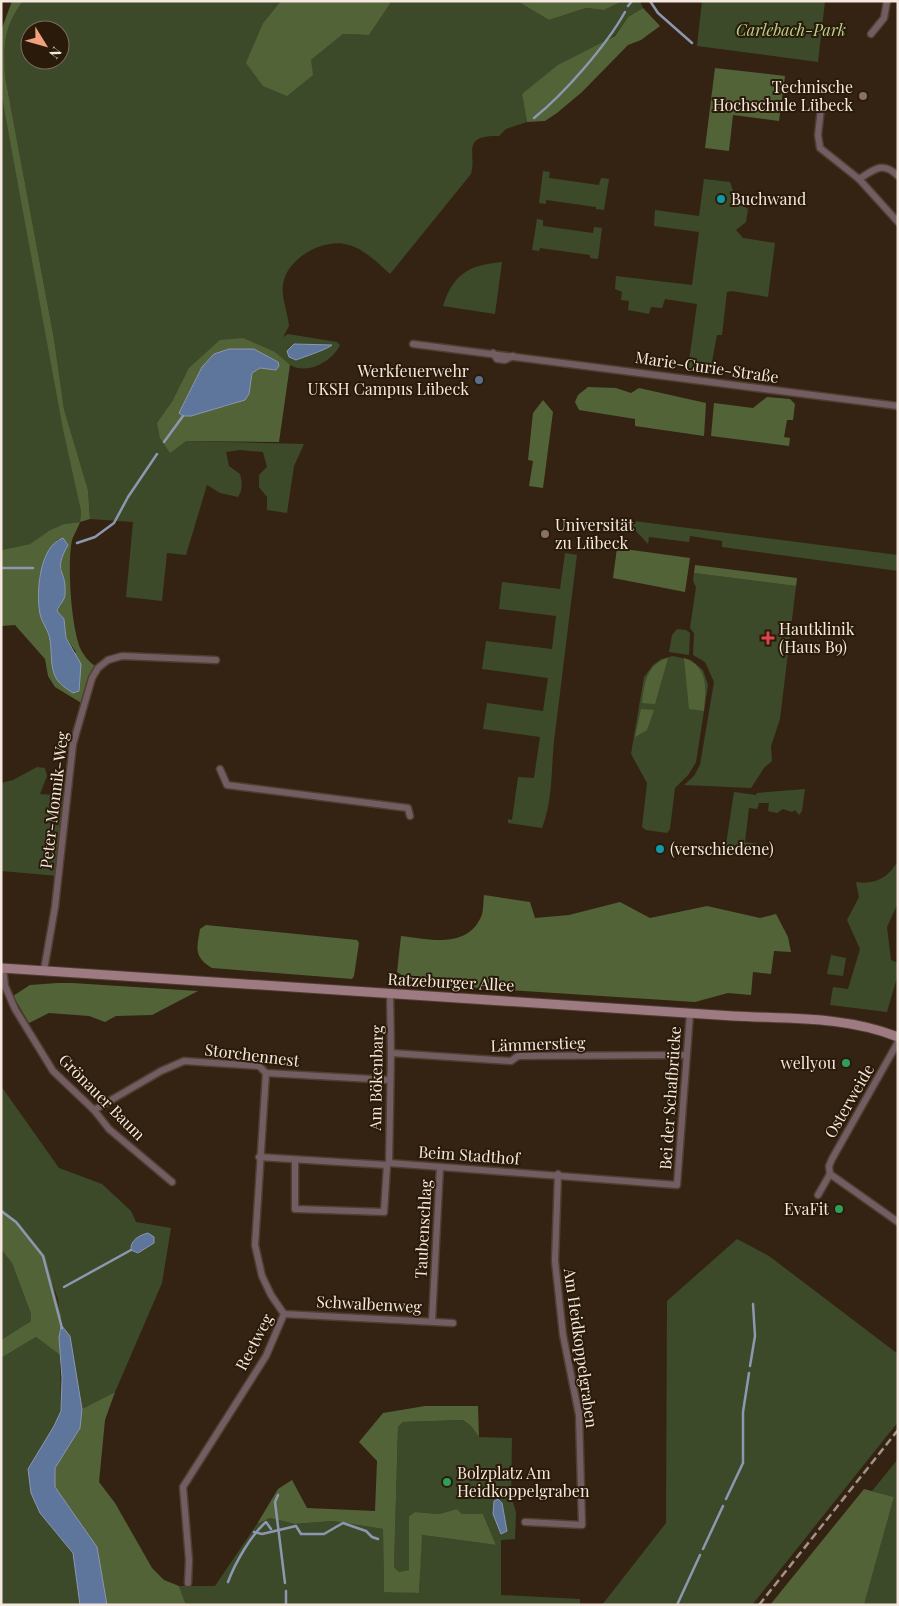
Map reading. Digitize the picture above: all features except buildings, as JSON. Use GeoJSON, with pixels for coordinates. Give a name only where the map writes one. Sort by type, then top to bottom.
{"type":"FeatureCollection","features":[{"type":"Feature","properties":{"kind":"main road","name":"Ratzeburger Allee"},"geometry":{"type":"LineString","coordinates":[[2,968],[840,1021],[864,1025],[898,1037]]}},
{"type":"Feature","properties":{"kind":"street"},"geometry":{"type":"LineString","coordinates":[[871,34],[884,18],[887,1]]}},
{"type":"Feature","properties":{"kind":"street"},"geometry":{"type":"LineString","coordinates":[[821,108],[818,135],[820,148],[859,179],[898,222]]}},
{"type":"Feature","properties":{"kind":"street"},"geometry":{"type":"LineString","coordinates":[[859,179],[880,166],[887,167],[898,176]]}},
{"type":"Feature","properties":{"kind":"street","name":"Marie-Curie-Straße"},"geometry":{"type":"LineString","coordinates":[[413,344],[898,406]]}},
{"type":"Feature","properties":{"kind":"street","name":"Peter-Monnik-Weg"},"geometry":{"type":"LineString","coordinates":[[44,970],[54,907],[73,744],[92,678],[98,668],[108,660],[122,656],[216,660]]}},
{"type":"Feature","properties":{"kind":"street"},"geometry":{"type":"LineString","coordinates":[[220,769],[227,786],[408,808],[410,816]]}},
{"type":"Feature","properties":{"kind":"street","name":"Grönauer Baum"},"geometry":{"type":"LineString","coordinates":[[2,968],[5,986],[15,1009],[53,1071],[94,1110],[109,1129],[172,1182]]}},
{"type":"Feature","properties":{"kind":"street","name":"Am Bökenbarg"},"geometry":{"type":"LineString","coordinates":[[295,1160],[295,1209],[384,1212],[388,1164],[391,1053],[390,993]]}},
{"type":"Feature","properties":{"kind":"street","name":"Bei der Schafbrücke"},"geometry":{"type":"LineString","coordinates":[[678,1185],[690,1013]]}},
{"type":"Feature","properties":{"kind":"street","name":"Osterweide"},"geometry":{"type":"LineString","coordinates":[[818,1195],[830,1174],[829,1166],[832,1159],[898,1042]]}},
{"type":"Feature","properties":{"kind":"street","name":"Lämmerstieg"},"geometry":{"type":"LineString","coordinates":[[391,1053],[511,1062],[518,1056],[686,1055]]}},
{"type":"Feature","properties":{"kind":"street","name":"Storchennest"},"geometry":{"type":"LineString","coordinates":[[94,1110],[184,1061],[259,1066],[266,1073],[390,1080]]}},
{"type":"Feature","properties":{"kind":"street","name":"Reetweg"},"geometry":{"type":"LineString","coordinates":[[188,1583],[189,1560],[183,1487],[266,1356],[284,1314],[262,1276],[255,1245],[259,1157],[266,1073]]}},
{"type":"Feature","properties":{"kind":"street","name":"Beim Stadthof"},"geometry":{"type":"LineString","coordinates":[[259,1157],[558,1174],[678,1185]]}},
{"type":"Feature","properties":{"kind":"street","name":"Taubenschlag"},"geometry":{"type":"LineString","coordinates":[[432,1321],[440,1167]]}},
{"type":"Feature","properties":{"kind":"street","name":"Am Heidkoppelgraben"},"geometry":{"type":"LineString","coordinates":[[525,1522],[582,1526],[579,1415],[563,1335],[555,1261],[558,1174]]}},
{"type":"Feature","properties":{"kind":"street"},"geometry":{"type":"LineString","coordinates":[[830,1174],[898,1222]]}},
{"type":"Feature","properties":{"kind":"street","name":"Schwalbenweg"},"geometry":{"type":"LineString","coordinates":[[284,1314],[453,1323]]}},
{"type":"Feature","properties":{"kind":"green space"},"geometry":{"type":"Polygon","coordinates":[[[12,1],[23,1],[8,28],[5,45],[5,76],[54,339],[64,409],[88,490],[90,519],[80,522],[81,511],[63,429],[1,92],[1,31],[12,1]]]}},
{"type":"Feature","properties":{"kind":"green space"},"geometry":{"type":"Polygon","coordinates":[[[23,1],[281,1],[263,23],[311,60],[343,34],[369,35],[392,1],[517,1],[549,20],[586,8],[604,10],[623,1],[640,1],[643,8],[628,17],[615,35],[522,94],[527,122],[506,129],[499,136],[487,136],[475,142],[471,174],[390,274],[360,250],[339,243],[318,247],[299,258],[291,266],[283,284],[283,295],[289,326],[283,337],[288,334],[337,342],[340,345],[331,357],[311,368],[297,368],[288,364],[275,352],[173,400],[158,423],[186,441],[304,444],[294,466],[287,513],[267,510],[267,497],[259,487],[259,475],[267,467],[263,452],[240,450],[226,452],[229,466],[240,474],[241,492],[238,497],[220,493],[207,485],[186,555],[167,553],[162,601],[126,597],[133,522],[90,519],[88,490],[64,409],[54,339],[5,76],[6,37],[12,20],[23,1]]]}},
{"type":"Feature","properties":{"kind":"green space"},"geometry":{"type":"Polygon","coordinates":[[[281,1],[392,1],[369,35],[343,34],[311,60],[313,75],[287,96],[263,86],[246,63],[263,23],[281,1]]]}},
{"type":"Feature","properties":{"kind":"green space"},"geometry":{"type":"Polygon","coordinates":[[[517,1],[623,1],[604,10],[586,8],[549,20],[517,1]]]}},
{"type":"Feature","properties":{"kind":"green space","name":"Carlebach-Park"},"geometry":{"type":"Polygon","coordinates":[[[702,1],[825,1],[818,62],[697,46],[702,1]]]}},
{"type":"Feature","properties":{"kind":"green space"},"geometry":{"type":"Polygon","coordinates":[[[643,8],[660,26],[641,40],[628,45],[582,92],[557,113],[545,121],[527,122],[522,94],[558,65],[615,36],[628,17],[643,8]]]}},
{"type":"Feature","properties":{"kind":"green space"},"geometry":{"type":"Polygon","coordinates":[[[715,68],[785,76],[779,121],[733,115],[729,151],[705,148],[715,68]]]}},
{"type":"Feature","properties":{"kind":"green space"},"geometry":{"type":"Polygon","coordinates":[[[1,92],[81,511],[80,522],[64,524],[50,530],[30,544],[1,550],[1,92]]]}},
{"type":"Feature","properties":{"kind":"green space"},"geometry":{"type":"Polygon","coordinates":[[[543,171],[550,172],[549,178],[599,185],[601,178],[609,179],[604,210],[596,209],[596,207],[546,200],[546,204],[539,203],[543,171]]]}},
{"type":"Feature","properties":{"kind":"green space"},"geometry":{"type":"Polygon","coordinates":[[[704,179],[730,182],[737,202],[748,209],[746,222],[736,230],[743,238],[775,243],[768,297],[732,291],[727,292],[722,335],[717,335],[710,372],[688,368],[697,304],[665,299],[662,308],[651,307],[649,314],[628,310],[629,301],[621,300],[622,292],[615,289],[616,276],[692,285],[699,232],[654,226],[655,210],[699,216],[704,179]]]}},
{"type":"Feature","properties":{"kind":"green space"},"geometry":{"type":"Polygon","coordinates":[[[537,219],[543,220],[543,226],[593,233],[594,227],[602,228],[598,259],[590,258],[590,255],[540,248],[539,251],[532,250],[537,219]]]}},
{"type":"Feature","properties":{"kind":"green space"},"geometry":{"type":"Polygon","coordinates":[[[502,262],[495,314],[443,306],[452,286],[464,273],[490,263],[502,262]]]}},
{"type":"Feature","properties":{"kind":"green space"},"geometry":{"type":"Polygon","coordinates":[[[243,338],[275,352],[290,365],[279,442],[186,441],[170,453],[160,438],[157,423],[173,400],[189,368],[220,340],[243,338]],[[230,349],[213,357],[203,367],[188,396],[206,404],[219,407],[232,404],[249,394],[252,373],[260,368],[276,370],[278,362],[254,349],[230,349]]]}},
{"type":"Feature","properties":{"kind":"green space"},"geometry":{"type":"Polygon","coordinates":[[[588,387],[616,388],[631,393],[639,388],[706,403],[704,436],[635,426],[635,419],[579,410],[575,402],[578,395],[588,387]]]}},
{"type":"Feature","properties":{"kind":"green space"},"geometry":{"type":"Polygon","coordinates":[[[767,397],[790,399],[795,404],[793,420],[787,420],[784,437],[790,438],[789,446],[711,436],[714,403],[753,408],[767,397]]]}},
{"type":"Feature","properties":{"kind":"green space"},"geometry":{"type":"Polygon","coordinates":[[[543,400],[553,412],[543,488],[529,486],[533,461],[528,460],[533,413],[543,400]]]}},
{"type":"Feature","properties":{"kind":"green space"},"geometry":{"type":"Polygon","coordinates":[[[626,520],[898,555],[898,571],[722,547],[722,541],[690,536],[689,542],[649,537],[648,544],[626,520]]]}},
{"type":"Feature","properties":{"kind":"green space"},"geometry":{"type":"Polygon","coordinates":[[[80,522],[72,540],[71,551],[72,612],[81,650],[88,660],[97,667],[83,704],[55,687],[48,676],[45,659],[15,625],[1,626],[1,550],[30,544],[50,530],[64,524],[80,522]],[[58,539],[45,558],[39,579],[40,613],[50,638],[55,677],[76,652],[66,638],[64,619],[57,611],[65,593],[60,560],[68,545],[58,539]]]}},
{"type":"Feature","properties":{"kind":"green space"},"geometry":{"type":"Polygon","coordinates":[[[617,548],[690,558],[685,592],[613,578],[617,548]]]}},
{"type":"Feature","properties":{"kind":"green space"},"geometry":{"type":"Polygon","coordinates":[[[565,553],[577,555],[554,741],[550,796],[542,828],[508,823],[508,819],[512,820],[518,777],[534,778],[540,737],[483,729],[487,703],[543,711],[548,678],[482,669],[486,641],[552,649],[556,616],[499,609],[502,582],[560,589],[565,553]]]}},
{"type":"Feature","properties":{"kind":"green space"},"geometry":{"type":"Polygon","coordinates":[[[695,565],[797,578],[796,586],[694,573],[695,565]]]}},
{"type":"Feature","properties":{"kind":"green space"},"geometry":{"type":"Polygon","coordinates":[[[694,573],[796,586],[780,719],[771,746],[772,761],[764,768],[751,788],[684,785],[694,776],[700,765],[714,682],[705,662],[693,655],[694,633],[690,628],[696,587],[693,581],[694,573]]]}},
{"type":"Feature","properties":{"kind":"green space"},"geometry":{"type":"Polygon","coordinates":[[[677,629],[686,630],[690,633],[689,655],[669,652],[672,635],[677,629]]]}},
{"type":"Feature","properties":{"kind":"green space"},"geometry":{"type":"Polygon","coordinates":[[[673,656],[691,660],[703,670],[708,685],[696,762],[689,774],[675,788],[670,829],[667,833],[646,830],[642,827],[647,783],[631,754],[644,677],[653,665],[661,659],[673,656]]]}},
{"type":"Feature","properties":{"kind":"green space"},"geometry":{"type":"Polygon","coordinates":[[[668,658],[655,704],[642,703],[648,675],[655,665],[668,658]]]}},
{"type":"Feature","properties":{"kind":"green space"},"geometry":{"type":"Polygon","coordinates":[[[684,658],[698,667],[702,673],[705,687],[704,711],[689,709],[684,658]]]}},
{"type":"Feature","properties":{"kind":"green space"},"geometry":{"type":"Polygon","coordinates":[[[641,709],[654,710],[647,730],[635,737],[641,709]]]}},
{"type":"Feature","properties":{"kind":"green space"},"geometry":{"type":"Polygon","coordinates":[[[37,767],[45,768],[47,776],[40,794],[67,796],[58,876],[1,871],[1,783],[13,780],[37,767]]]}},
{"type":"Feature","properties":{"kind":"green space"},"geometry":{"type":"Polygon","coordinates":[[[805,789],[802,811],[799,815],[795,810],[792,812],[783,809],[777,813],[768,811],[769,803],[759,803],[757,809],[749,808],[745,842],[759,844],[757,855],[725,851],[734,792],[756,795],[757,793],[805,789]]]}},
{"type":"Feature","properties":{"kind":"green space"},"geometry":{"type":"Polygon","coordinates":[[[898,861],[898,903],[887,927],[891,960],[898,963],[898,974],[887,1012],[830,1005],[833,987],[848,989],[860,949],[847,920],[859,897],[856,882],[863,883],[880,879],[890,872],[898,861]]]}},
{"type":"Feature","properties":{"kind":"green space"},"geometry":{"type":"Polygon","coordinates":[[[484,895],[530,902],[535,918],[569,915],[620,902],[650,918],[707,906],[760,918],[776,914],[788,937],[791,952],[774,951],[771,974],[753,972],[751,995],[728,993],[695,1002],[416,984],[397,972],[401,936],[445,940],[465,935],[481,917],[484,895]]]}},
{"type":"Feature","properties":{"kind":"green space"},"geometry":{"type":"Polygon","coordinates":[[[206,925],[357,940],[359,943],[354,976],[352,979],[212,968],[202,960],[198,951],[200,929],[206,925]]]}},
{"type":"Feature","properties":{"kind":"green space"},"geometry":{"type":"Polygon","coordinates":[[[831,955],[846,958],[843,976],[827,974],[831,955]]]}},
{"type":"Feature","properties":{"kind":"green space"},"geometry":{"type":"Polygon","coordinates":[[[58,983],[198,991],[152,1015],[116,1016],[105,1022],[89,1016],[49,1013],[29,1023],[13,996],[30,985],[58,983]]]}},
{"type":"Feature","properties":{"kind":"green space"},"geometry":{"type":"Polygon","coordinates":[[[1,1086],[59,1168],[102,1184],[131,1211],[136,1222],[171,1228],[162,1283],[115,1392],[82,1409],[70,1336],[61,1325],[58,1299],[53,1285],[1,1208],[1,1086]]]}},
{"type":"Feature","properties":{"kind":"green space"},"geometry":{"type":"Polygon","coordinates":[[[1,1208],[18,1222],[45,1256],[61,1316],[60,1355],[36,1337],[1,1358],[1,1340],[31,1321],[31,1314],[12,1263],[1,1249],[1,1208]]]}},
{"type":"Feature","properties":{"kind":"green space"},"geometry":{"type":"Polygon","coordinates":[[[737,1239],[769,1256],[898,1354],[898,1422],[752,1605],[602,1605],[666,1523],[667,1301],[737,1239]]]}},
{"type":"Feature","properties":{"kind":"green space"},"geometry":{"type":"Polygon","coordinates":[[[1,1249],[12,1263],[31,1314],[31,1321],[1,1340],[1,1249]]]}},
{"type":"Feature","properties":{"kind":"green space"},"geometry":{"type":"Polygon","coordinates":[[[36,1337],[60,1355],[61,1411],[28,1469],[40,1513],[73,1553],[80,1605],[1,1605],[1,1358],[36,1337]]]}},
{"type":"Feature","properties":{"kind":"green space"},"geometry":{"type":"Polygon","coordinates":[[[115,1392],[105,1420],[99,1482],[115,1503],[152,1568],[164,1580],[179,1586],[186,1605],[107,1605],[97,1547],[55,1487],[55,1468],[80,1428],[82,1409],[115,1392]]]}},
{"type":"Feature","properties":{"kind":"green space"},"geometry":{"type":"Polygon","coordinates":[[[425,1406],[478,1406],[479,1437],[471,1426],[463,1420],[403,1422],[398,1427],[394,1567],[399,1572],[409,1570],[409,1516],[415,1512],[439,1514],[457,1509],[462,1514],[483,1514],[496,1545],[422,1535],[419,1593],[384,1592],[383,1529],[333,1521],[295,1524],[270,1518],[257,1524],[278,1489],[292,1480],[307,1508],[375,1511],[377,1461],[359,1442],[383,1413],[425,1406]]]}},
{"type":"Feature","properties":{"kind":"green space"},"geometry":{"type":"Polygon","coordinates":[[[463,1420],[471,1426],[479,1437],[512,1438],[511,1496],[516,1512],[515,1539],[501,1540],[501,1595],[580,1599],[580,1605],[186,1605],[179,1586],[215,1586],[257,1524],[270,1518],[295,1524],[333,1521],[383,1529],[384,1591],[419,1593],[421,1535],[496,1545],[483,1514],[462,1514],[457,1509],[439,1514],[415,1512],[409,1516],[409,1570],[399,1572],[394,1567],[398,1427],[403,1422],[463,1420]]]}},
{"type":"Feature","properties":{"kind":"green space"},"geometry":{"type":"Polygon","coordinates":[[[898,1459],[898,1605],[864,1605],[894,1497],[872,1491],[898,1459]]]}},
{"type":"Feature","properties":{"kind":"green space"},"geometry":{"type":"Polygon","coordinates":[[[864,1489],[894,1497],[864,1605],[770,1605],[864,1489]]]}},
{"type":"Feature","properties":{"kind":"water"},"geometry":{"type":"Polygon","coordinates":[[[294,344],[332,345],[296,360],[289,357],[287,351],[294,344]]]}},
{"type":"Feature","properties":{"kind":"water"},"geometry":{"type":"Polygon","coordinates":[[[229,349],[254,349],[278,362],[279,366],[276,370],[260,368],[252,373],[249,394],[245,400],[191,416],[183,416],[179,413],[202,367],[214,354],[229,349]]]}},
{"type":"Feature","properties":{"kind":"water"},"geometry":{"type":"Polygon","coordinates":[[[63,538],[68,545],[61,561],[65,594],[57,611],[64,619],[66,638],[81,664],[79,691],[73,693],[60,683],[54,674],[51,644],[40,614],[39,605],[39,583],[44,560],[55,543],[63,538]]]}},
{"type":"Feature","properties":{"kind":"water"},"geometry":{"type":"Polygon","coordinates":[[[148,1233],[154,1237],[154,1243],[138,1253],[131,1250],[134,1241],[148,1233]]]}},
{"type":"Feature","properties":{"kind":"water"},"geometry":{"type":"Polygon","coordinates":[[[61,1325],[70,1336],[82,1409],[80,1428],[55,1468],[55,1487],[97,1547],[107,1605],[80,1605],[73,1553],[40,1513],[31,1493],[28,1469],[61,1411],[62,1378],[59,1338],[61,1325]]]}},
{"type":"Feature","properties":{"kind":"water"},"geometry":{"type":"Polygon","coordinates":[[[498,1499],[502,1503],[507,1531],[501,1534],[493,1514],[494,1501],[498,1499]]]}},
{"type":"Feature","properties":{"kind":"waterway"},"geometry":{"type":"LineString","coordinates":[[628,6],[632,1]]}},
{"type":"Feature","properties":{"kind":"waterway"},"geometry":{"type":"LineString","coordinates":[[650,1],[658,13],[692,43]]}},
{"type":"Feature","properties":{"kind":"waterway"},"geometry":{"type":"LineString","coordinates":[[534,118],[584,69],[607,40],[625,12]]}},
{"type":"Feature","properties":{"kind":"waterway"},"geometry":{"type":"LineString","coordinates":[[164,442],[183,416]]}},
{"type":"Feature","properties":{"kind":"waterway"},"geometry":{"type":"LineString","coordinates":[[77,543],[95,537],[114,523],[128,497],[157,454]]}},
{"type":"Feature","properties":{"kind":"waterway"},"geometry":{"type":"LineString","coordinates":[[1,568],[33,568]]}},
{"type":"Feature","properties":{"kind":"waterway"},"geometry":{"type":"LineString","coordinates":[[1,1211],[16,1222],[43,1256],[62,1328]]}},
{"type":"Feature","properties":{"kind":"waterway"},"geometry":{"type":"LineString","coordinates":[[64,1287],[131,1250]]}},
{"type":"Feature","properties":{"kind":"waterway"},"geometry":{"type":"LineString","coordinates":[[750,1366],[755,1336],[753,1304]]}},
{"type":"Feature","properties":{"kind":"waterway"},"geometry":{"type":"LineString","coordinates":[[726,1499],[743,1463],[743,1412],[749,1373]]}},
{"type":"Feature","properties":{"kind":"waterway"},"geometry":{"type":"LineString","coordinates":[[278,1495],[275,1502],[285,1583]]}},
{"type":"Feature","properties":{"kind":"waterway"},"geometry":{"type":"LineString","coordinates":[[703,1549],[723,1506]]}},
{"type":"Feature","properties":{"kind":"waterway"},"geometry":{"type":"LineString","coordinates":[[228,1582],[239,1558],[255,1534],[266,1522],[271,1529]]}},
{"type":"Feature","properties":{"kind":"waterway"},"geometry":{"type":"LineString","coordinates":[[254,1532],[262,1534],[296,1526],[301,1534],[324,1534],[343,1523],[366,1531],[372,1537],[378,1539]]}},
{"type":"Feature","properties":{"kind":"waterway"},"geometry":{"type":"LineString","coordinates":[[677,1605],[700,1555]]}},
{"type":"Feature","properties":{"kind":"waterway"},"geometry":{"type":"LineString","coordinates":[[286,1591],[286,1605]]}},
{"type":"Feature","properties":{"kind":"railway"},"geometry":{"type":"LineString","coordinates":[[759,1605],[898,1430]]}},
{"type":"Feature","properties":{"kind":"place","name":"Technische Hochschule Lübeck"},"geometry":{"type":"Point","coordinates":[863,96]}},
{"type":"Feature","properties":{"kind":"place","name":"Buchwand"},"geometry":{"type":"Point","coordinates":[721,199]}},
{"type":"Feature","properties":{"kind":"place","name":"Werkfeuerwehr UKSH Campus Lübeck"},"geometry":{"type":"Point","coordinates":[479,380]}},
{"type":"Feature","properties":{"kind":"place","name":"Universität zu Lübeck"},"geometry":{"type":"Point","coordinates":[545,534]}},
{"type":"Feature","properties":{"kind":"place","name":"Hautklinik (Haus B9)"},"geometry":{"type":"Point","coordinates":[768,638]}},
{"type":"Feature","properties":{"kind":"place","name":"(verschiedene)"},"geometry":{"type":"Point","coordinates":[660,849]}},
{"type":"Feature","properties":{"kind":"place","name":"wellyou"},"geometry":{"type":"Point","coordinates":[846,1063]}},
{"type":"Feature","properties":{"kind":"place","name":"EvaFit"},"geometry":{"type":"Point","coordinates":[839,1209]}},
{"type":"Feature","properties":{"kind":"place","name":"Bolzplatz Am Heidkoppelgraben"},"geometry":{"type":"Point","coordinates":[447,1482]}}]}
